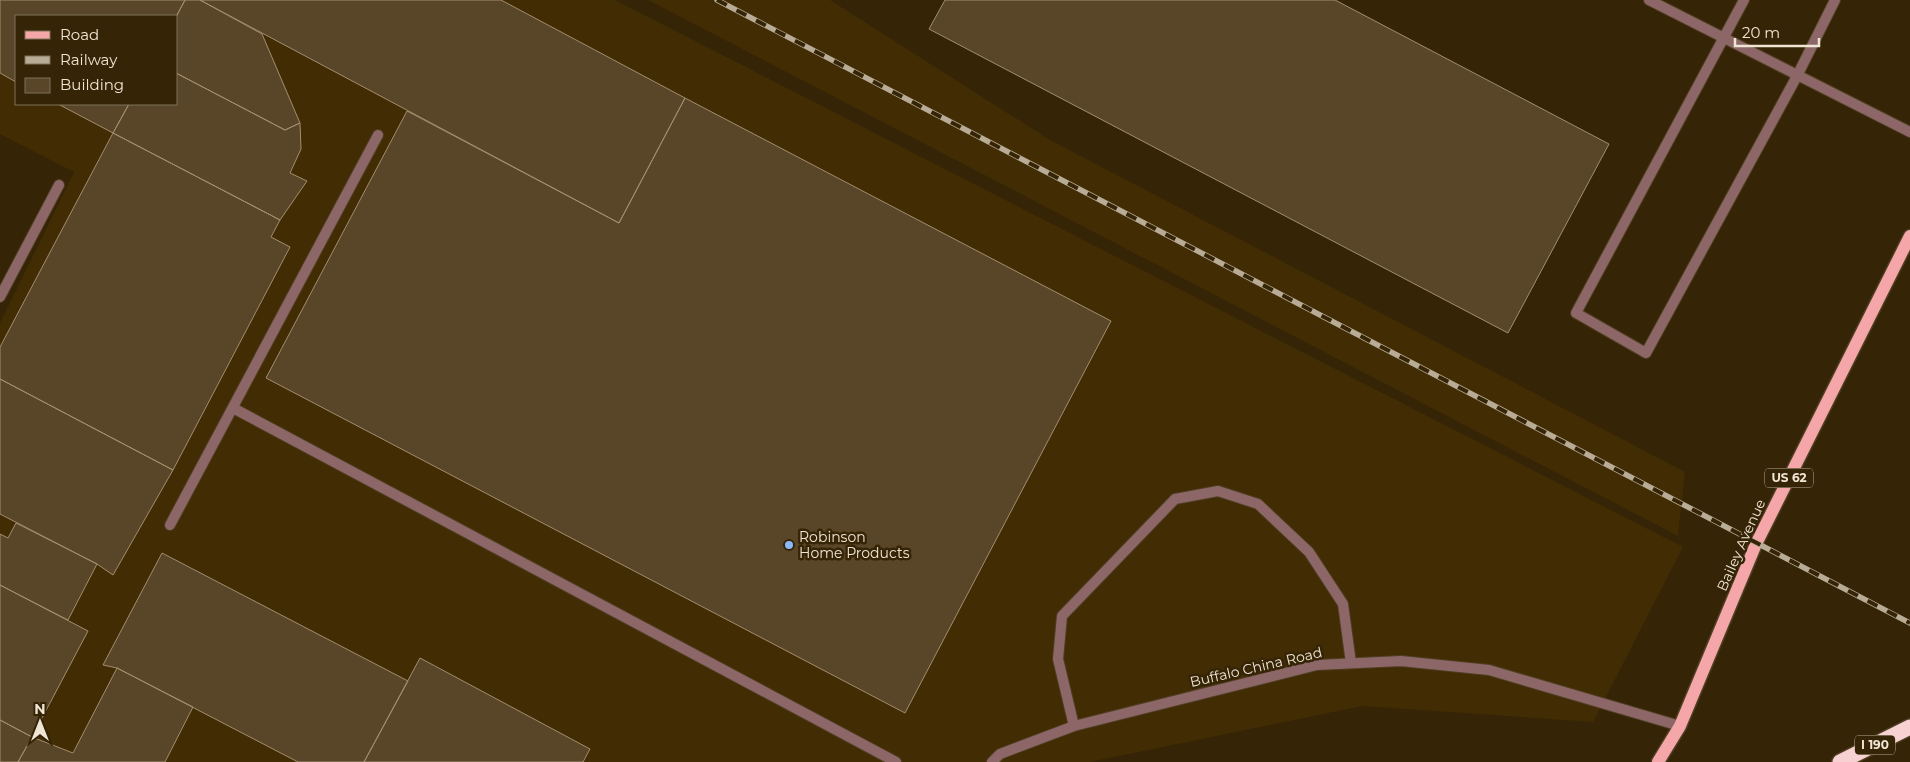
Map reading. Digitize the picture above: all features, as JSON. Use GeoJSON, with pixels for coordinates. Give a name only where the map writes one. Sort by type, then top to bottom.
{"type":"FeatureCollection","features":[{"type":"Feature","properties":{"kind":"highway","name":"I 190"},"geometry":{"type":"LineString","coordinates":[[1840,762],[1910,727]]}},
{"type":"Feature","properties":{"kind":"main road","name":"Bailey Avenue"},"geometry":{"type":"LineString","coordinates":[[1658,762],[1680,726],[1756,544],[1910,236]]}},
{"type":"Feature","properties":{"kind":"street"},"geometry":{"type":"LineString","coordinates":[[1649,0],[1910,132]]}},
{"type":"Feature","properties":{"kind":"street"},"geometry":{"type":"LineString","coordinates":[[1744,0],[1576,313],[1646,353],[1797,76],[1835,0]]}},
{"type":"Feature","properties":{"kind":"street"},"geometry":{"type":"LineString","coordinates":[[170,525],[378,135]]}},
{"type":"Feature","properties":{"kind":"street"},"geometry":{"type":"LineString","coordinates":[[0,297],[59,185]]}},
{"type":"Feature","properties":{"kind":"street"},"geometry":{"type":"LineString","coordinates":[[233,408],[896,762]]}},
{"type":"Feature","properties":{"kind":"street"},"geometry":{"type":"LineString","coordinates":[[1074,726],[1058,659],[1062,616],[1175,500],[1218,491],[1258,504],[1309,552],[1343,604],[1352,663]]}},
{"type":"Feature","properties":{"kind":"street","name":"Buffalo China Road"},"geometry":{"type":"LineString","coordinates":[[992,762],[1000,754],[1074,726],[1317,665],[1352,663],[1401,661],[1489,670],[1680,726]]}},
{"type":"Feature","properties":{"kind":"shaded area"},"geometry":{"type":"Polygon","coordinates":[[[0,0],[615,0],[1683,547],[1593,722],[1362,706],[1090,762],[0,762],[0,323],[74,172],[0,134],[0,0]]]}},
{"type":"Feature","properties":{"kind":"shaded area"},"geometry":{"type":"Polygon","coordinates":[[[648,0],[830,0],[1050,140],[1685,472],[1678,536],[648,0]]]}},
{"type":"Feature","properties":{"kind":"building"},"geometry":{"type":"Polygon","coordinates":[[[0,0],[185,0],[177,15],[15,15],[15,81],[0,73],[0,0]]]}},
{"type":"Feature","properties":{"kind":"building"},"geometry":{"type":"Polygon","coordinates":[[[185,0],[200,0],[262,34],[300,123],[285,130],[178,74],[177,15],[185,0]]]}},
{"type":"Feature","properties":{"kind":"building"},"geometry":{"type":"Polygon","coordinates":[[[200,0],[501,0],[685,98],[619,223],[200,0]]]}},
{"type":"Feature","properties":{"kind":"building"},"geometry":{"type":"Polygon","coordinates":[[[945,0],[1335,0],[1609,144],[1508,333],[929,29],[945,0]]]}},
{"type":"Feature","properties":{"kind":"building"},"geometry":{"type":"Polygon","coordinates":[[[178,74],[285,130],[300,123],[301,149],[290,173],[307,181],[280,220],[113,133],[128,105],[178,105],[178,74]]]}},
{"type":"Feature","properties":{"kind":"building","name":"Robinson Home Products"},"geometry":{"type":"Polygon","coordinates":[[[685,98],[1111,321],[905,713],[266,378],[407,111],[619,223],[685,98]]]}},
{"type":"Feature","properties":{"kind":"building"},"geometry":{"type":"Polygon","coordinates":[[[60,105],[128,105],[113,133],[60,105]]]}},
{"type":"Feature","properties":{"kind":"building"},"geometry":{"type":"Polygon","coordinates":[[[113,133],[280,220],[271,237],[290,247],[173,470],[0,379],[0,347],[113,133]]]}},
{"type":"Feature","properties":{"kind":"building"},"geometry":{"type":"Polygon","coordinates":[[[0,379],[173,470],[113,575],[97,564],[0,514],[0,379]]]}},
{"type":"Feature","properties":{"kind":"building"},"geometry":{"type":"Polygon","coordinates":[[[16,523],[97,564],[68,620],[0,585],[0,534],[8,538],[16,523]]]}},
{"type":"Feature","properties":{"kind":"building"},"geometry":{"type":"Polygon","coordinates":[[[162,553],[408,681],[364,762],[298,762],[117,668],[103,665],[162,553]]]}},
{"type":"Feature","properties":{"kind":"building"},"geometry":{"type":"Polygon","coordinates":[[[0,585],[88,631],[32,737],[0,720],[0,585]]]}},
{"type":"Feature","properties":{"kind":"building"},"geometry":{"type":"Polygon","coordinates":[[[420,658],[590,749],[583,762],[364,762],[420,658]]]}},
{"type":"Feature","properties":{"kind":"building"},"geometry":{"type":"Polygon","coordinates":[[[117,668],[193,707],[165,762],[18,762],[32,737],[73,753],[117,668]]]}},
{"type":"Feature","properties":{"kind":"building"},"geometry":{"type":"Polygon","coordinates":[[[0,720],[32,737],[18,762],[0,762],[0,720]]]}},
{"type":"Feature","properties":{"kind":"railway"},"geometry":{"type":"LineString","coordinates":[[717,0],[1910,623]]}},
{"type":"Feature","properties":{"kind":"place","name":"Robinson Home Products"},"geometry":{"type":"Point","coordinates":[789,545]}}]}
